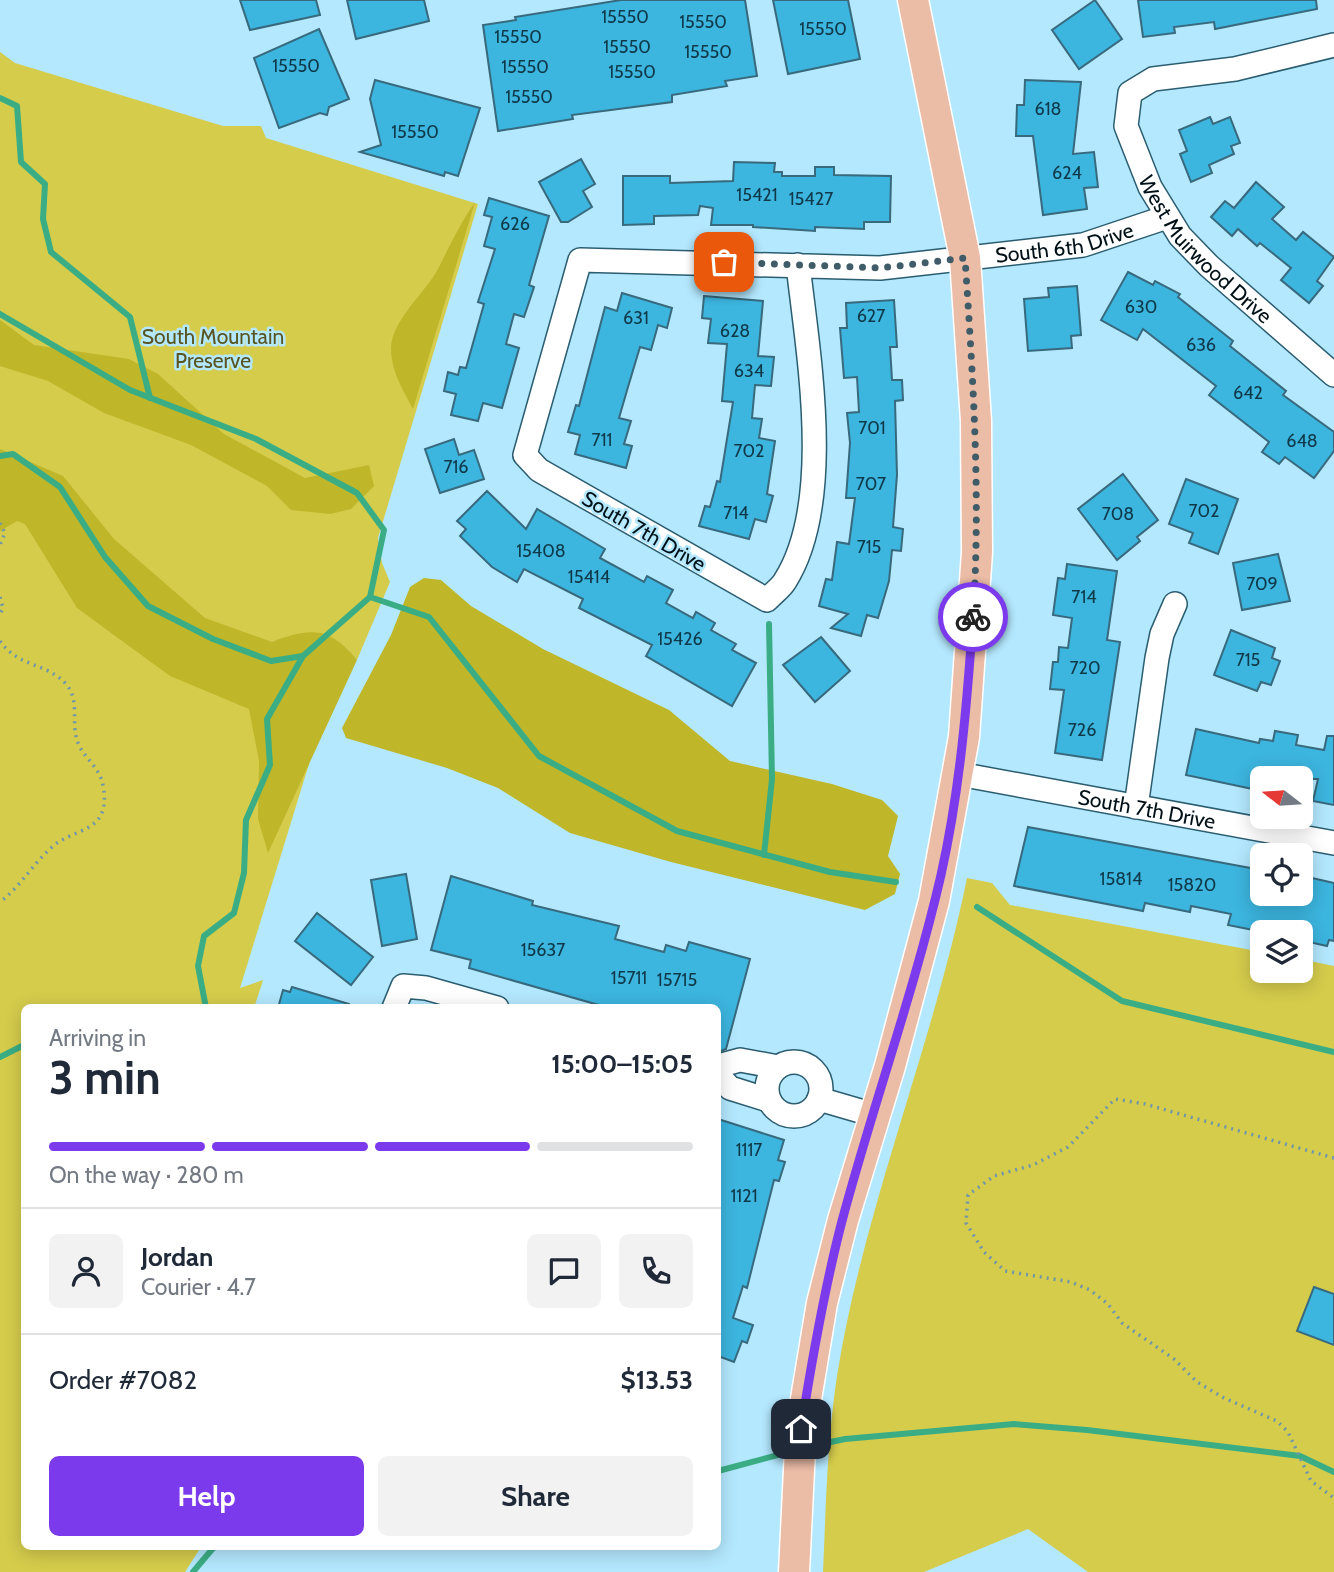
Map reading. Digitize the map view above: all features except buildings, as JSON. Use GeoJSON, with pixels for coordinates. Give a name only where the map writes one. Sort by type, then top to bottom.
{"type":"FeatureCollection","features":[{"type":"Feature","properties":{"kind":"main road"},"geometry":{"type":"LineString","coordinates":[[794,1572],[801,1429],[822,1303],[938,886],[959,774],[977,552],[976,421],[965,258],[913,0]]}},
{"type":"Feature","properties":{"kind":"street","name":"West Muirwood Drive"},"geometry":{"type":"LineString","coordinates":[[1334,45],[1235,69],[1153,79],[1130,93],[1126,126],[1150,187],[1180,236],[1209,266],[1334,375]]}},
{"type":"Feature","properties":{"kind":"street","name":"South 6th Drive"},"geometry":{"type":"LineString","coordinates":[[525,455],[580,260],[880,268],[1083,245],[1167,217]]}},
{"type":"Feature","properties":{"kind":"street","name":"South 7th Drive"},"geometry":{"type":"LineString","coordinates":[[525,455],[539,470],[767,600],[785,581],[790,570],[814,489],[813,404],[798,265]]}},
{"type":"Feature","properties":{"kind":"street"},"geometry":{"type":"LineString","coordinates":[[1136,807],[1157,657],[1162,634],[1175,604]]}},
{"type":"Feature","properties":{"kind":"street","name":"South 7th Drive"},"geometry":{"type":"LineString","coordinates":[[959,774],[1334,843]]}},
{"type":"Feature","properties":{"kind":"street"},"geometry":{"type":"LineString","coordinates":[[396,1004],[403,986],[426,988],[483,1004]]}},
{"type":"Feature","properties":{"kind":"street"},"geometry":{"type":"LineString","coordinates":[[721,1065],[740,1060],[778,1067],[794,1062],[811,1068],[820,1082],[819,1100],[809,1112],[794,1117],[779,1112],[768,1100],[730,1088],[721,1078]]}},
{"type":"Feature","properties":{"kind":"street"},"geometry":{"type":"LineString","coordinates":[[768,1100],[768,1078],[778,1067]]}},
{"type":"Feature","properties":{"kind":"street"},"geometry":{"type":"LineString","coordinates":[[819,1100],[874,1115]]}},
{"type":"Feature","properties":{"kind":"path"},"geometry":{"type":"LineString","coordinates":[[0,523],[5,533],[0,545]]}},
{"type":"Feature","properties":{"kind":"path"},"geometry":{"type":"LineString","coordinates":[[0,597],[3,608],[0,614]]}},
{"type":"Feature","properties":{"kind":"path"},"geometry":{"type":"LineString","coordinates":[[0,641],[16,659],[55,675],[72,693],[77,742],[98,769],[104,802],[100,816],[92,826],[55,844],[26,879],[0,902]]}},
{"type":"Feature","properties":{"kind":"path"},"geometry":{"type":"LineString","coordinates":[[1334,1158],[1145,1104],[1115,1099],[1068,1147],[1033,1166],[994,1176],[968,1195],[966,1223],[984,1252],[1005,1270],[1071,1282],[1090,1290],[1108,1304],[1122,1322],[1174,1359],[1197,1382],[1224,1398],[1278,1421],[1288,1432],[1311,1480],[1334,1498]]}},
{"type":"Feature","properties":{"kind":"green space","name":"South Mountain Preserve"},"geometry":{"type":"Polygon","coordinates":[[[0,52],[15,63],[223,126],[261,126],[266,138],[478,204],[378,538],[382,563],[390,582],[357,660],[345,647],[240,988],[263,980],[255,1004],[21,1004],[21,1550],[199,1550],[185,1572],[0,1572],[0,52]]]}},
{"type":"Feature","properties":{"kind":"green space"},"geometry":{"type":"Polygon","coordinates":[[[967,878],[992,883],[1010,905],[1250,950],[1250,983],[1313,983],[1313,962],[1334,966],[1334,1572],[1088,1572],[1028,1529],[924,1572],[823,1572],[831,1425],[849,1313],[881,1188],[953,941],[967,878]]]}},
{"type":"Feature","properties":{"kind":"shaded area"},"geometry":{"type":"Polygon","coordinates":[[[475,202],[413,409],[393,365],[393,338],[403,317],[438,269],[475,202]]]}},
{"type":"Feature","properties":{"kind":"shaded area"},"geometry":{"type":"Polygon","coordinates":[[[0,320],[34,345],[129,359],[158,374],[224,434],[305,478],[369,465],[374,486],[351,509],[330,514],[291,510],[267,486],[191,445],[104,413],[48,381],[0,366],[0,320]]]}},
{"type":"Feature","properties":{"kind":"shaded area"},"geometry":{"type":"Polygon","coordinates":[[[0,449],[63,476],[114,539],[205,618],[272,642],[298,634],[319,633],[338,641],[357,660],[268,853],[258,819],[259,761],[249,709],[170,676],[77,608],[25,524],[17,521],[0,531],[0,449]]]}},
{"type":"Feature","properties":{"kind":"shaded area"},"geometry":{"type":"Polygon","coordinates":[[[424,578],[441,580],[471,606],[543,649],[669,710],[730,761],[832,784],[882,800],[898,816],[888,856],[900,874],[895,894],[865,910],[671,862],[570,833],[498,788],[447,768],[346,738],[342,728],[391,635],[410,587],[424,578]]]}},
{"type":"Feature","properties":{"kind":"waterway"},"geometry":{"type":"LineString","coordinates":[[0,98],[17,106],[21,162],[45,184],[43,219],[51,252],[130,317],[150,398]]}},
{"type":"Feature","properties":{"kind":"waterway"},"geometry":{"type":"LineString","coordinates":[[0,314],[130,390],[256,439],[357,493],[384,530],[370,597],[429,617],[539,756],[677,831],[830,872],[896,882]]}},
{"type":"Feature","properties":{"kind":"waterway"},"geometry":{"type":"LineString","coordinates":[[0,456],[13,454],[60,487],[105,557],[148,606],[213,639],[271,661],[303,656],[370,597]]}},
{"type":"Feature","properties":{"kind":"waterway"},"geometry":{"type":"LineString","coordinates":[[764,855],[772,779],[769,624]]}},
{"type":"Feature","properties":{"kind":"waterway"},"geometry":{"type":"LineString","coordinates":[[205,1004],[198,966],[204,936],[234,913],[244,873],[246,820],[270,765],[267,719],[303,656]]}},
{"type":"Feature","properties":{"kind":"waterway"},"geometry":{"type":"LineString","coordinates":[[977,907],[1122,1001],[1334,1052]]}},
{"type":"Feature","properties":{"kind":"waterway"},"geometry":{"type":"LineString","coordinates":[[0,1057],[21,1046]]}},
{"type":"Feature","properties":{"kind":"waterway"},"geometry":{"type":"LineString","coordinates":[[807,1447],[845,1439],[1014,1424],[1087,1430],[1300,1456],[1334,1472]]}},
{"type":"Feature","properties":{"kind":"waterway"},"geometry":{"type":"LineString","coordinates":[[721,1470],[793,1451]]}},
{"type":"Feature","properties":{"kind":"waterway"},"geometry":{"type":"LineString","coordinates":[[193,1572],[211,1550]]}},
{"type":"Feature","properties":{"kind":"way so far"},"geometry":{"type":"LineString","coordinates":[[724,262],[880,268],[965,258],[976,421],[977,552],[973,617]]}},
{"type":"Feature","properties":{"kind":"route"},"geometry":{"type":"LineString","coordinates":[[801,1429],[822,1303],[843,1220],[890,1066],[941,872],[964,737],[973,617]]}}]}
